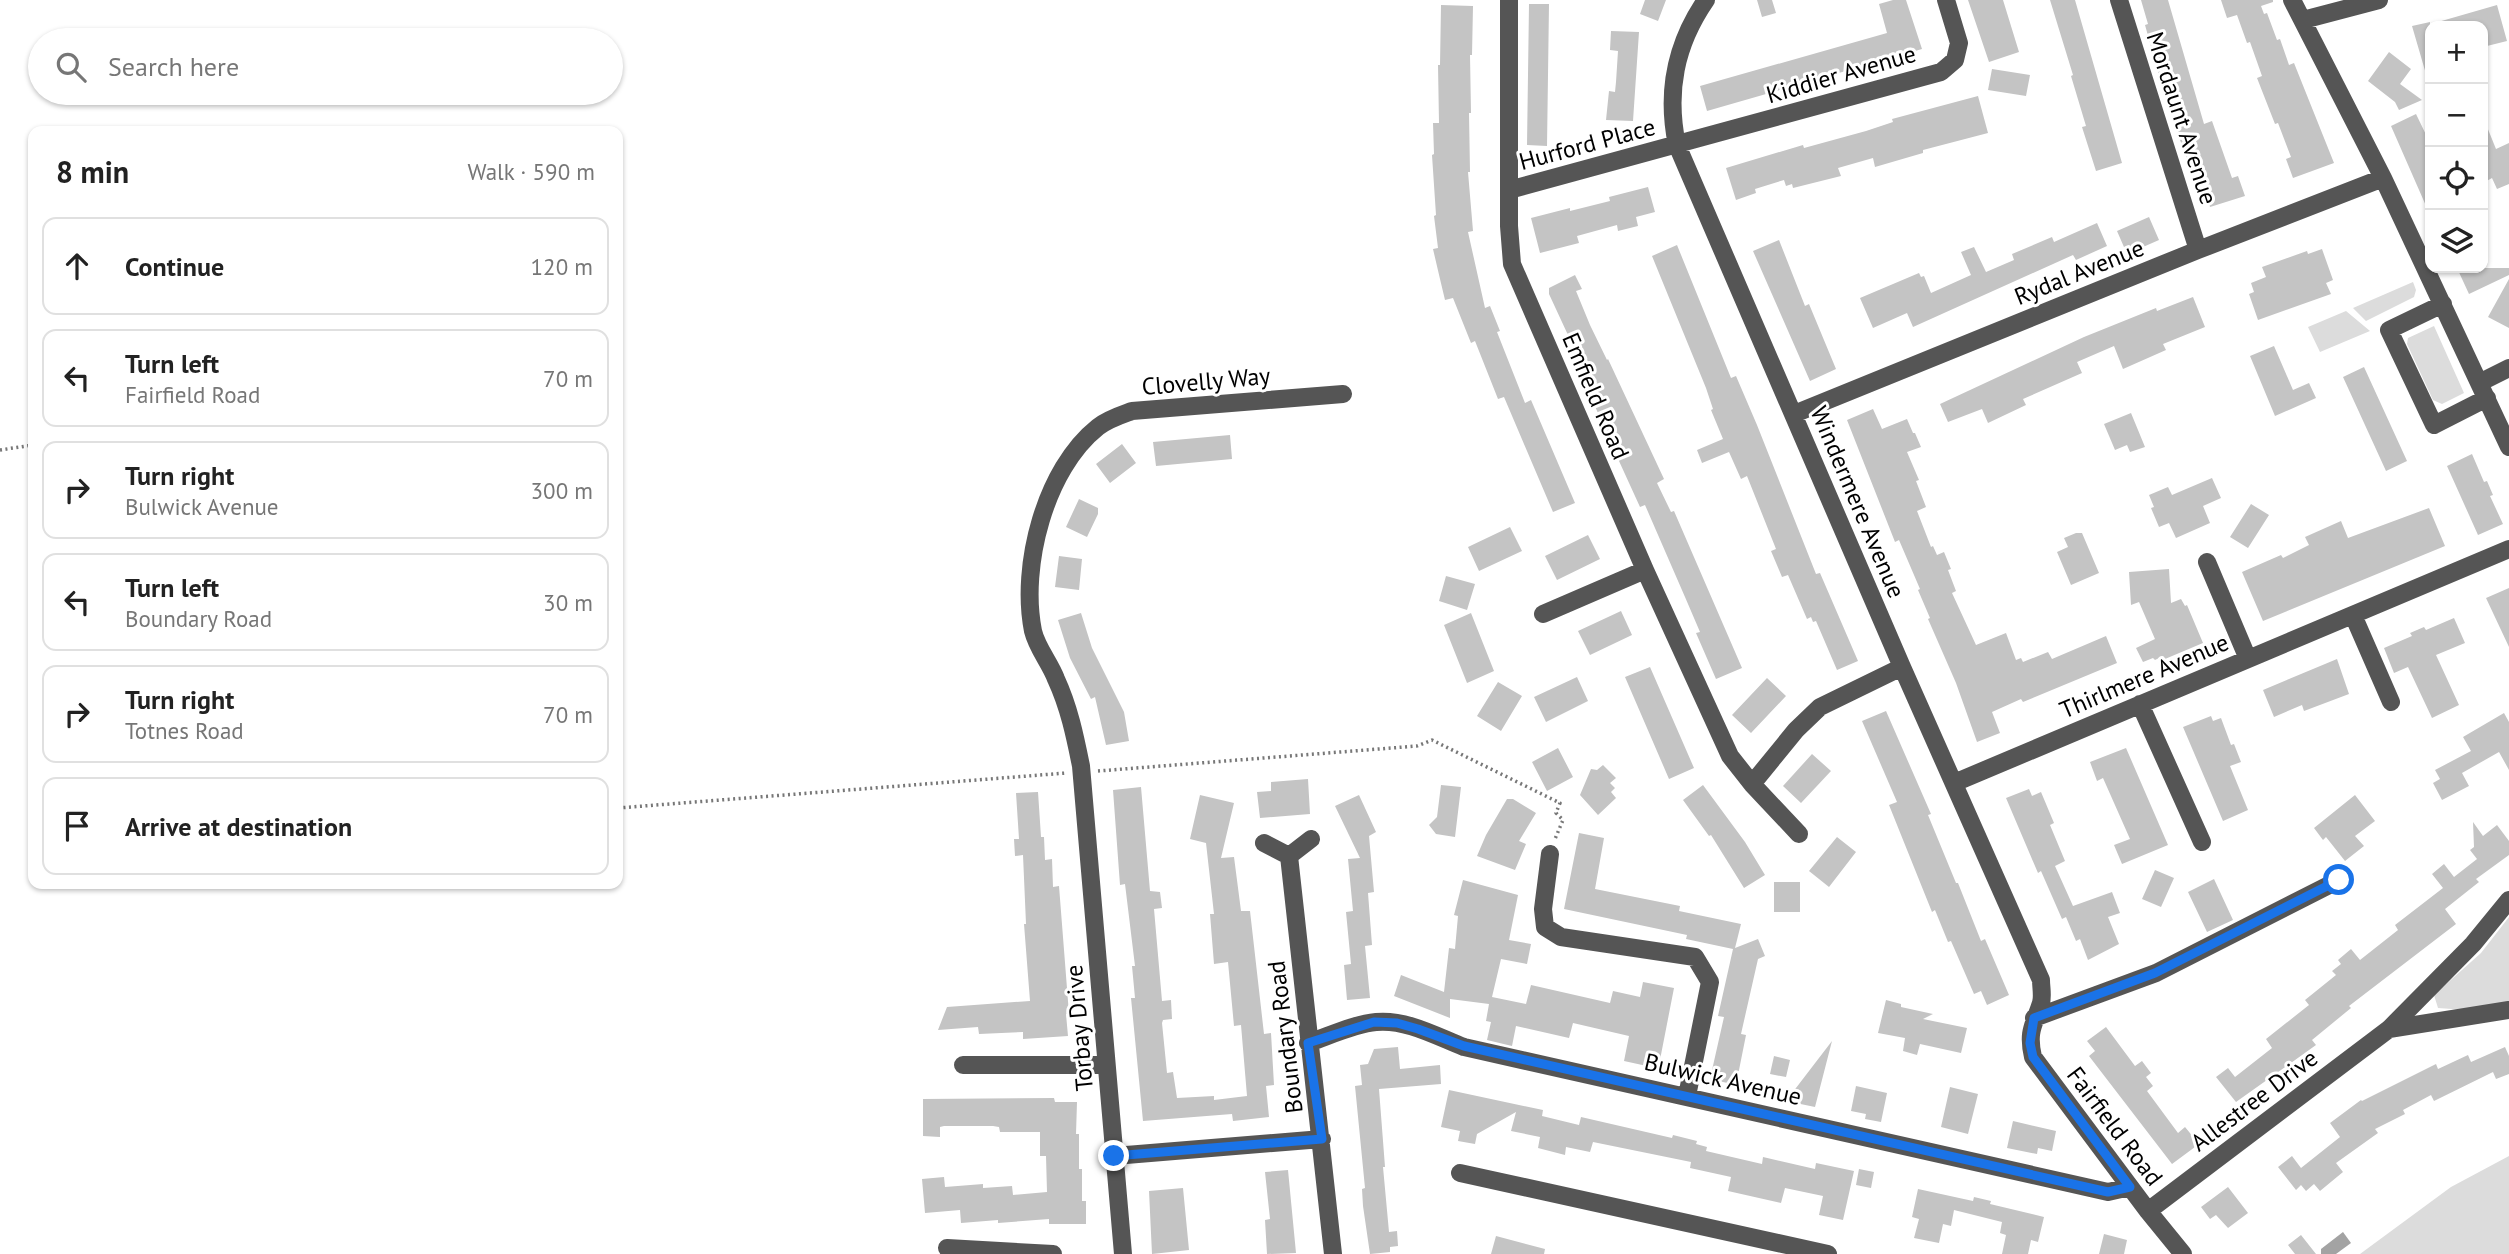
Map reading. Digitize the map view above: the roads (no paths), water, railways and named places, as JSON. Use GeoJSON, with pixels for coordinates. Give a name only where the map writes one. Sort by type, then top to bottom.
{"type":"FeatureCollection","features":[{"type":"Feature","properties":{"kind":"street","name":"Emfield Road"},"geometry":{"type":"LineString","coordinates":[[1509,0],[1509,226],[1513,264],[1645,570],[1730,756],[1799,834]]}},
{"type":"Feature","properties":{"kind":"street","name":"Windermere Avenue"},"geometry":{"type":"LineString","coordinates":[[1706,0],[1683,43],[1673,80],[1671,117],[1677,145],[1902,667],[2041,980],[2042,1001],[2034,1018]]}},
{"type":"Feature","properties":{"kind":"street","name":"Kiddier Avenue"},"geometry":{"type":"LineString","coordinates":[[1677,145],[1941,72],[1955,60],[1959,43],[1945,0]]}},
{"type":"Feature","properties":{"kind":"street","name":"Mordaunt Avenue"},"geometry":{"type":"LineString","coordinates":[[2119,0],[2198,250]]}},
{"type":"Feature","properties":{"kind":"street"},"geometry":{"type":"LineString","coordinates":[[2292,0],[2383,178],[2509,447]]}},
{"type":"Feature","properties":{"kind":"street"},"geometry":{"type":"LineString","coordinates":[[2303,20],[2379,0]]}},
{"type":"Feature","properties":{"kind":"street","name":"Hurford Place"},"geometry":{"type":"LineString","coordinates":[[1509,190],[1677,145]]}},
{"type":"Feature","properties":{"kind":"street","name":"Rydal Avenue"},"geometry":{"type":"LineString","coordinates":[[1794,414],[2383,178]]}},
{"type":"Feature","properties":{"kind":"street"},"geometry":{"type":"LineString","coordinates":[[2442,304],[2389,330],[2434,425],[2509,368]]}},
{"type":"Feature","properties":{"kind":"street","name":"Clovelly Way"},"geometry":{"type":"LineString","coordinates":[[1084,798],[1081,766],[1070,717],[1056,679],[1034,634],[1029,572],[1042,517],[1073,455],[1085,439],[1101,425],[1132,411],[1343,394]]}},
{"type":"Feature","properties":{"kind":"street","name":"Thirlmere Avenue"},"geometry":{"type":"LineString","coordinates":[[1954,783],[2509,549]]}},
{"type":"Feature","properties":{"kind":"street"},"geometry":{"type":"LineString","coordinates":[[2207,562],[2248,659]]}},
{"type":"Feature","properties":{"kind":"street"},"geometry":{"type":"LineString","coordinates":[[1543,614],[1645,570]]}},
{"type":"Feature","properties":{"kind":"street"},"geometry":{"type":"LineString","coordinates":[[2353,615],[2390,702]]}},
{"type":"Feature","properties":{"kind":"street"},"geometry":{"type":"LineString","coordinates":[[1752,784],[1796,730],[1820,707],[1902,667]]}},
{"type":"Feature","properties":{"kind":"street"},"geometry":{"type":"LineString","coordinates":[[2140,704],[2202,842]]}},
{"type":"Feature","properties":{"kind":"street","name":"Torbay Drive"},"geometry":{"type":"LineString","coordinates":[[1084,798],[1123,1254]]}},
{"type":"Feature","properties":{"kind":"street"},"geometry":{"type":"LineString","coordinates":[[1264,843],[1289,856],[1311,839]]}},
{"type":"Feature","properties":{"kind":"street"},"geometry":{"type":"LineString","coordinates":[[1550,854],[1543,909],[1545,927],[1561,937],[1695,957],[1710,982],[1687,1096]]}},
{"type":"Feature","properties":{"kind":"street","name":"Boundary Road"},"geometry":{"type":"LineString","coordinates":[[1289,856],[1333,1254]]}},
{"type":"Feature","properties":{"kind":"street"},"geometry":{"type":"LineString","coordinates":[[2034,1018],[2155,973],[2339,880]]}},
{"type":"Feature","properties":{"kind":"street","name":"Allestree Drive"},"geometry":{"type":"LineString","coordinates":[[2148,1211],[2389,1029],[2473,944],[2509,900]]}},
{"type":"Feature","properties":{"kind":"street","name":"Allestree Drive"},"geometry":{"type":"LineString","coordinates":[[2389,1029],[2509,1010]]}},
{"type":"Feature","properties":{"kind":"street","name":"Fairfield Road"},"geometry":{"type":"LineString","coordinates":[[2034,1018],[2030,1043],[2033,1057],[2183,1254]]}},
{"type":"Feature","properties":{"kind":"street","name":"Bulwick Avenue"},"geometry":{"type":"LineString","coordinates":[[1308,1043],[1374,1022],[1397,1023],[1464,1046],[2108,1192],[2130,1187]]}},
{"type":"Feature","properties":{"kind":"street"},"geometry":{"type":"LineString","coordinates":[[963,1065],[1106,1065]]}},
{"type":"Feature","properties":{"kind":"street"},"geometry":{"type":"LineString","coordinates":[[1114,1156],[1322,1139]]}},
{"type":"Feature","properties":{"kind":"street"},"geometry":{"type":"LineString","coordinates":[[1460,1173],[1828,1254]]}},
{"type":"Feature","properties":{"kind":"street"},"geometry":{"type":"LineString","coordinates":[[947,1248],[1053,1254]]}}]}
